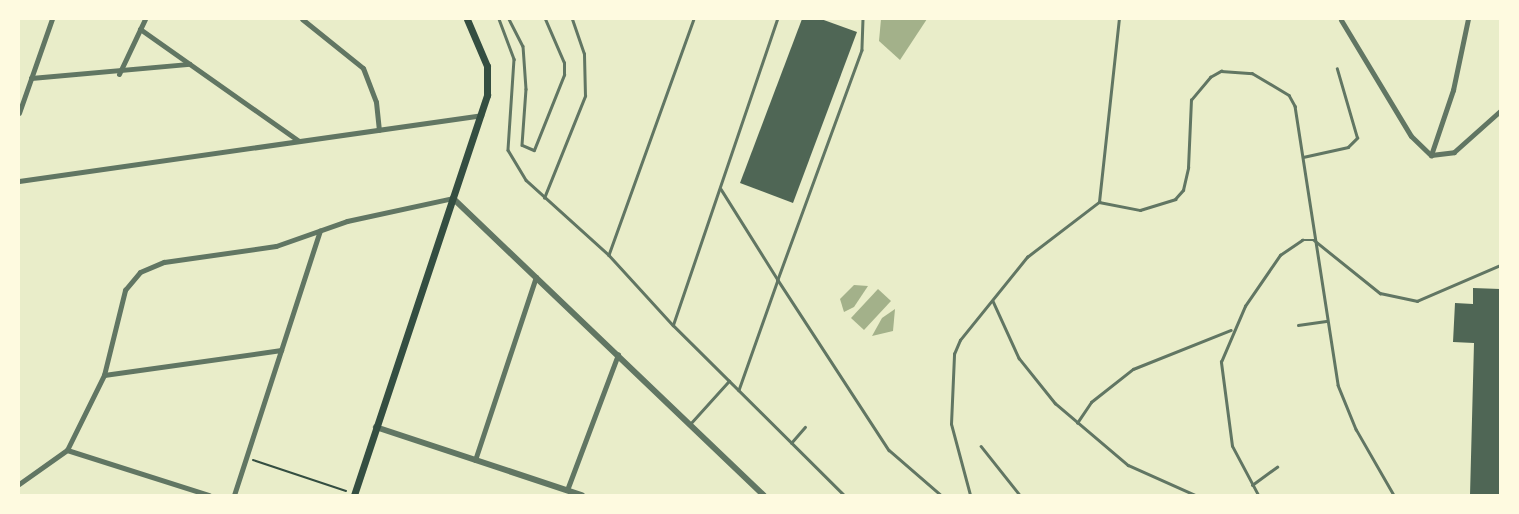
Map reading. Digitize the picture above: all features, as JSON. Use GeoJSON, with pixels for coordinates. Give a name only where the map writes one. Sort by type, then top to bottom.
{"type":"FeatureCollection","features":[{"type":"Feature","properties":{"kind":"main road"},"geometry":{"type":"LineString","coordinates":[[354,494],[482,115],[487,66],[467,19]]}},
{"type":"Feature","properties":{"kind":"street"},"geometry":{"type":"LineString","coordinates":[[19,113],[52,19]]}},
{"type":"Feature","properties":{"kind":"street"},"geometry":{"type":"LineString","coordinates":[[119,74],[144,19]]}},
{"type":"Feature","properties":{"kind":"street"},"geometry":{"type":"LineString","coordinates":[[302,19],[363,68],[376,102],[379,130]]}},
{"type":"Feature","properties":{"kind":"street"},"geometry":{"type":"LineString","coordinates":[[1431,155],[1452,90],[1468,19]]}},
{"type":"Feature","properties":{"kind":"street"},"geometry":{"type":"LineString","coordinates":[[1340,20],[1411,136],[1431,155]]}},
{"type":"Feature","properties":{"kind":"street"},"geometry":{"type":"LineString","coordinates":[[140,29],[299,141]]}},
{"type":"Feature","properties":{"kind":"street"},"geometry":{"type":"LineString","coordinates":[[31,78],[119,74],[189,64]]}},
{"type":"Feature","properties":{"kind":"street"},"geometry":{"type":"LineString","coordinates":[[1431,155],[1454,152],[1500,110]]}},
{"type":"Feature","properties":{"kind":"street"},"geometry":{"type":"LineString","coordinates":[[19,181],[482,115]]}},
{"type":"Feature","properties":{"kind":"street"},"geometry":{"type":"LineString","coordinates":[[19,484],[67,450],[104,375],[125,290],[140,272],[164,262],[276,246],[320,231],[454,198],[764,495]]}},
{"type":"Feature","properties":{"kind":"street"},"geometry":{"type":"LineString","coordinates":[[234,495],[320,231]]}},
{"type":"Feature","properties":{"kind":"street"},"geometry":{"type":"LineString","coordinates":[[475,460],[536,277]]}},
{"type":"Feature","properties":{"kind":"street"},"geometry":{"type":"LineString","coordinates":[[104,375],[281,350]]}},
{"type":"Feature","properties":{"kind":"street"},"geometry":{"type":"LineString","coordinates":[[567,490],[618,354]]}},
{"type":"Feature","properties":{"kind":"street"},"geometry":{"type":"LineString","coordinates":[[376,427],[582,495]]}},
{"type":"Feature","properties":{"kind":"street"},"geometry":{"type":"LineString","coordinates":[[67,450],[209,495]]}},
{"type":"Feature","properties":{"kind":"lane"},"geometry":{"type":"LineString","coordinates":[[499,19],[514,58],[508,150],[526,180],[609,255],[673,326],[844,495]]}},
{"type":"Feature","properties":{"kind":"lane"},"geometry":{"type":"LineString","coordinates":[[509,19],[523,46],[526,89],[522,145],[534,150],[564,75],[564,63],[544,19]]}},
{"type":"Feature","properties":{"kind":"lane"},"geometry":{"type":"LineString","coordinates":[[544,198],[585,96],[584,54],[572,19]]}},
{"type":"Feature","properties":{"kind":"lane"},"geometry":{"type":"LineString","coordinates":[[609,255],[694,19]]}},
{"type":"Feature","properties":{"kind":"lane"},"geometry":{"type":"LineString","coordinates":[[673,326],[777,19]]}},
{"type":"Feature","properties":{"kind":"lane"},"geometry":{"type":"LineString","coordinates":[[739,390],[862,50],[863,19]]}},
{"type":"Feature","properties":{"kind":"lane"},"geometry":{"type":"LineString","coordinates":[[970,495],[953,443],[952,374],[960,340],[1027,257],[1099,202],[1119,19]]}},
{"type":"Feature","properties":{"kind":"lane"},"geometry":{"type":"LineString","coordinates":[[1303,157],[1348,147],[1357,138],[1337,69]]}},
{"type":"Feature","properties":{"kind":"lane"},"geometry":{"type":"LineString","coordinates":[[1099,202],[1140,210],[1175,199],[1183,190],[1188,168],[1191,100],[1200,86],[1221,71],[1252,73],[1288,95],[1295,106],[1326,321],[1344,402],[1394,495]]}},
{"type":"Feature","properties":{"kind":"lane"},"geometry":{"type":"LineString","coordinates":[[720,189],[889,450],[941,495]]}},
{"type":"Feature","properties":{"kind":"lane"},"geometry":{"type":"LineString","coordinates":[[1258,495],[1232,446],[1224,413],[1221,362],[1233,329],[1260,279],[1280,255],[1302,240],[1314,240],[1364,282],[1400,300],[1430,298],[1500,265]]}},
{"type":"Feature","properties":{"kind":"lane"},"geometry":{"type":"LineString","coordinates":[[993,301],[1033,379],[1077,423],[1128,465],[1195,495]]}},
{"type":"Feature","properties":{"kind":"lane"},"geometry":{"type":"LineString","coordinates":[[1298,325],[1326,321]]}},
{"type":"Feature","properties":{"kind":"lane"},"geometry":{"type":"LineString","coordinates":[[1077,423],[1091,402],[1133,369],[1233,329]]}},
{"type":"Feature","properties":{"kind":"lane"},"geometry":{"type":"LineString","coordinates":[[690,424],[729,381]]}},
{"type":"Feature","properties":{"kind":"lane"},"geometry":{"type":"LineString","coordinates":[[791,443],[805,427]]}},
{"type":"Feature","properties":{"kind":"lane"},"geometry":{"type":"LineString","coordinates":[[981,446],[1020,495]]}},
{"type":"Feature","properties":{"kind":"lane"},"geometry":{"type":"LineString","coordinates":[[1252,485],[1276,467]]}},
{"type":"Feature","properties":{"kind":"path"},"geometry":{"type":"LineString","coordinates":[[246,458],[354,494]]}},
{"type":"Feature","properties":{"kind":"shaded area"},"geometry":{"type":"Polygon","coordinates":[[[881,19],[927,19],[900,60],[879,41],[881,19]]]}},
{"type":"Feature","properties":{"kind":"shaded area"},"geometry":{"type":"Polygon","coordinates":[[[854,285],[868,286],[854,307],[844,312],[840,299],[854,285]]]}},
{"type":"Feature","properties":{"kind":"shaded area"},"geometry":{"type":"Polygon","coordinates":[[[878,289],[891,301],[864,330],[851,318],[878,289]]]}},
{"type":"Feature","properties":{"kind":"shaded area"},"geometry":{"type":"Polygon","coordinates":[[[895,309],[893,331],[872,336],[882,318],[895,309]]]}},
{"type":"Feature","properties":{"kind":"building"},"geometry":{"type":"Polygon","coordinates":[[[802,19],[821,19],[857,32],[793,203],[740,183],[802,19]]]}},
{"type":"Feature","properties":{"kind":"building"},"geometry":{"type":"Polygon","coordinates":[[[1473,288],[1500,289],[1500,495],[1470,495],[1474,343],[1453,342],[1455,303],[1473,304],[1473,288]]]}}]}
